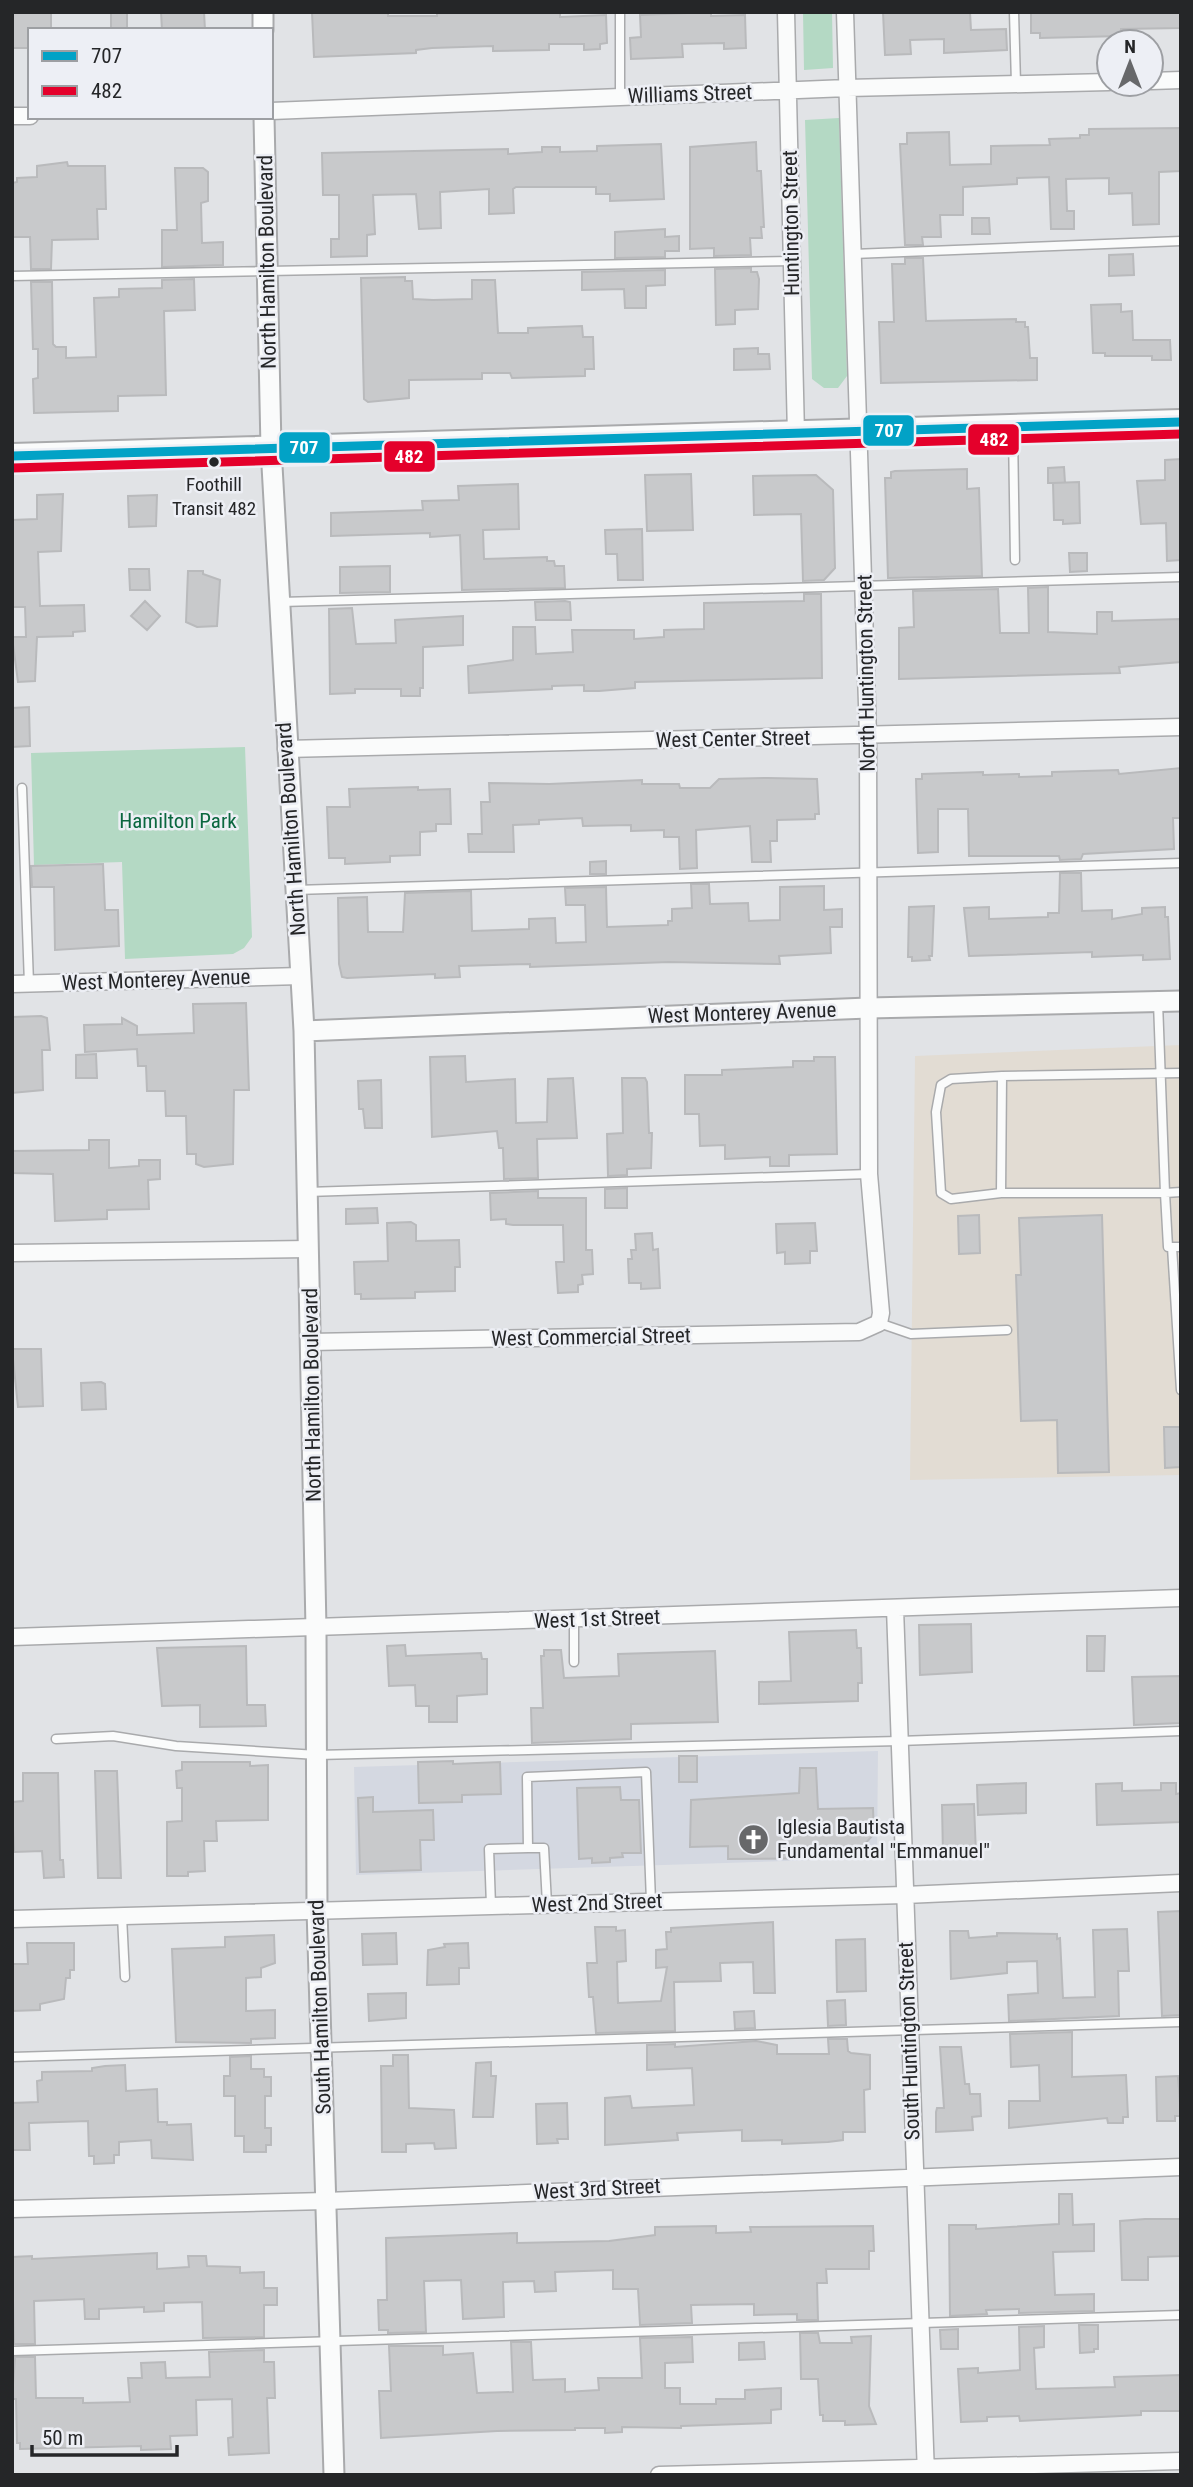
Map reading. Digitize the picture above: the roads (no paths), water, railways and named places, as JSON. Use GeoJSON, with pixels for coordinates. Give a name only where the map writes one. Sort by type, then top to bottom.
{"type":"FeatureCollection","features":[{"type":"Feature","properties":{"kind":"main road"},"geometry":{"type":"LineString","coordinates":[[12,456],[1181,422]]}},
{"type":"Feature","properties":{"kind":"street","name":"Huntington Street"},"geometry":{"type":"LineString","coordinates":[[786,12],[796,435]]}},
{"type":"Feature","properties":{"kind":"street","name":"North Huntington Street"},"geometry":{"type":"LineString","coordinates":[[845,12],[869,736],[869,1174],[881,1312],[875,1326]]}},
{"type":"Feature","properties":{"kind":"street","name":"Williams Street"},"geometry":{"type":"LineString","coordinates":[[273,111],[847,88],[1095,82]]}},
{"type":"Feature","properties":{"kind":"street","name":"North Hamilton Boulevard"},"geometry":{"type":"LineString","coordinates":[[264,119],[271,448],[304,1031],[315,1540]]}},
{"type":"Feature","properties":{"kind":"street","name":"West Center Street"},"geometry":{"type":"LineString","coordinates":[[286,749],[1181,727]]}},
{"type":"Feature","properties":{"kind":"street","name":"West Monterey Avenue"},"geometry":{"type":"LineString","coordinates":[[20,984],[301,976]]}},
{"type":"Feature","properties":{"kind":"street","name":"West Monterey Avenue"},"geometry":{"type":"LineString","coordinates":[[304,1031],[868,1008],[1181,1001]]}},
{"type":"Feature","properties":{"kind":"street"},"geometry":{"type":"LineString","coordinates":[[12,1253],[308,1249]]}},
{"type":"Feature","properties":{"kind":"street","name":"West Commercial Street"},"geometry":{"type":"LineString","coordinates":[[310,1342],[845,1332],[875,1326]]}},
{"type":"Feature","properties":{"kind":"street","name":"South Hamilton Boulevard"},"geometry":{"type":"LineString","coordinates":[[315,1540],[317,1909],[334,2475]]}},
{"type":"Feature","properties":{"kind":"street","name":"West 1st Street"},"geometry":{"type":"LineString","coordinates":[[12,1637],[316,1629],[1181,1598]]}},
{"type":"Feature","properties":{"kind":"street","name":"South Huntington Street"},"geometry":{"type":"LineString","coordinates":[[895,1608],[913,2175],[926,2471]]}},
{"type":"Feature","properties":{"kind":"street","name":"West 2nd Street"},"geometry":{"type":"LineString","coordinates":[[12,1919],[905,1895],[1181,1883]]}},
{"type":"Feature","properties":{"kind":"street","name":"West 3rd Street"},"geometry":{"type":"LineString","coordinates":[[12,2209],[326,2201],[913,2175],[1181,2167]]}},
{"type":"Feature","properties":{"kind":"street"},"geometry":{"type":"LineString","coordinates":[[659,2475],[926,2471],[1181,2461]]}},
{"type":"Feature","properties":{"kind":"lane"},"geometry":{"type":"LineString","coordinates":[[620,12],[620,97]]}},
{"type":"Feature","properties":{"kind":"lane"},"geometry":{"type":"LineString","coordinates":[[1014,12],[1016,84]]}},
{"type":"Feature","properties":{"kind":"lane"},"geometry":{"type":"LineString","coordinates":[[853,254],[1181,241]]}},
{"type":"Feature","properties":{"kind":"lane"},"geometry":{"type":"LineString","coordinates":[[12,276],[792,261]]}},
{"type":"Feature","properties":{"kind":"lane"},"geometry":{"type":"LineString","coordinates":[[1013,428],[1015,560]]}},
{"type":"Feature","properties":{"kind":"lane"},"geometry":{"type":"LineString","coordinates":[[279,602],[1181,577]]}},
{"type":"Feature","properties":{"kind":"lane"},"geometry":{"type":"LineString","coordinates":[[20,984],[22,788]]}},
{"type":"Feature","properties":{"kind":"lane"},"geometry":{"type":"LineString","coordinates":[[295,890],[1181,863]]}},
{"type":"Feature","properties":{"kind":"lane"},"geometry":{"type":"LineString","coordinates":[[1158,1002],[1168,1247],[1176,1247],[1181,1390]]}},
{"type":"Feature","properties":{"kind":"lane"},"geometry":{"type":"LineString","coordinates":[[1181,1073],[951,1079],[941,1085],[936,1112],[941,1193],[951,1199],[1002,1193],[1181,1192]]}},
{"type":"Feature","properties":{"kind":"lane"},"geometry":{"type":"LineString","coordinates":[[1002,1076],[1002,1193]]}},
{"type":"Feature","properties":{"kind":"lane"},"geometry":{"type":"LineString","coordinates":[[307,1192],[869,1174]]}},
{"type":"Feature","properties":{"kind":"lane"},"geometry":{"type":"LineString","coordinates":[[875,1326],[911,1334],[1007,1330]]}},
{"type":"Feature","properties":{"kind":"lane"},"geometry":{"type":"LineString","coordinates":[[574,1619],[574,1662]]}},
{"type":"Feature","properties":{"kind":"lane"},"geometry":{"type":"LineString","coordinates":[[56,1739],[113,1736],[176,1746],[317,1755],[899,1741],[1181,1731]]}},
{"type":"Feature","properties":{"kind":"lane"},"geometry":{"type":"LineString","coordinates":[[528,1849],[527,1777],[646,1772],[651,1901]]}},
{"type":"Feature","properties":{"kind":"lane"},"geometry":{"type":"LineString","coordinates":[[491,1906],[489,1849],[544,1849],[547,1904]]}},
{"type":"Feature","properties":{"kind":"lane"},"geometry":{"type":"LineString","coordinates":[[122,1916],[125,1977]]}},
{"type":"Feature","properties":{"kind":"lane"},"geometry":{"type":"LineString","coordinates":[[12,2057],[1181,2022]]}},
{"type":"Feature","properties":{"kind":"lane"},"geometry":{"type":"LineString","coordinates":[[12,2351],[1181,2315]]}},
{"type":"Feature","properties":{"kind":"place","name":"Foothill Transit 482"},"geometry":{"type":"Point","coordinates":[214,462]}},
{"type":"Feature","properties":{"kind":"place","name":"Iglesia Bautista Fundamental \"Emmanuel\""},"geometry":{"type":"Point","coordinates":[754,1839]}},
{"type":"Feature","properties":{"kind":"park label","name":"Hamilton Park"},"geometry":{"type":"Point","coordinates":[178,821]}}]}
